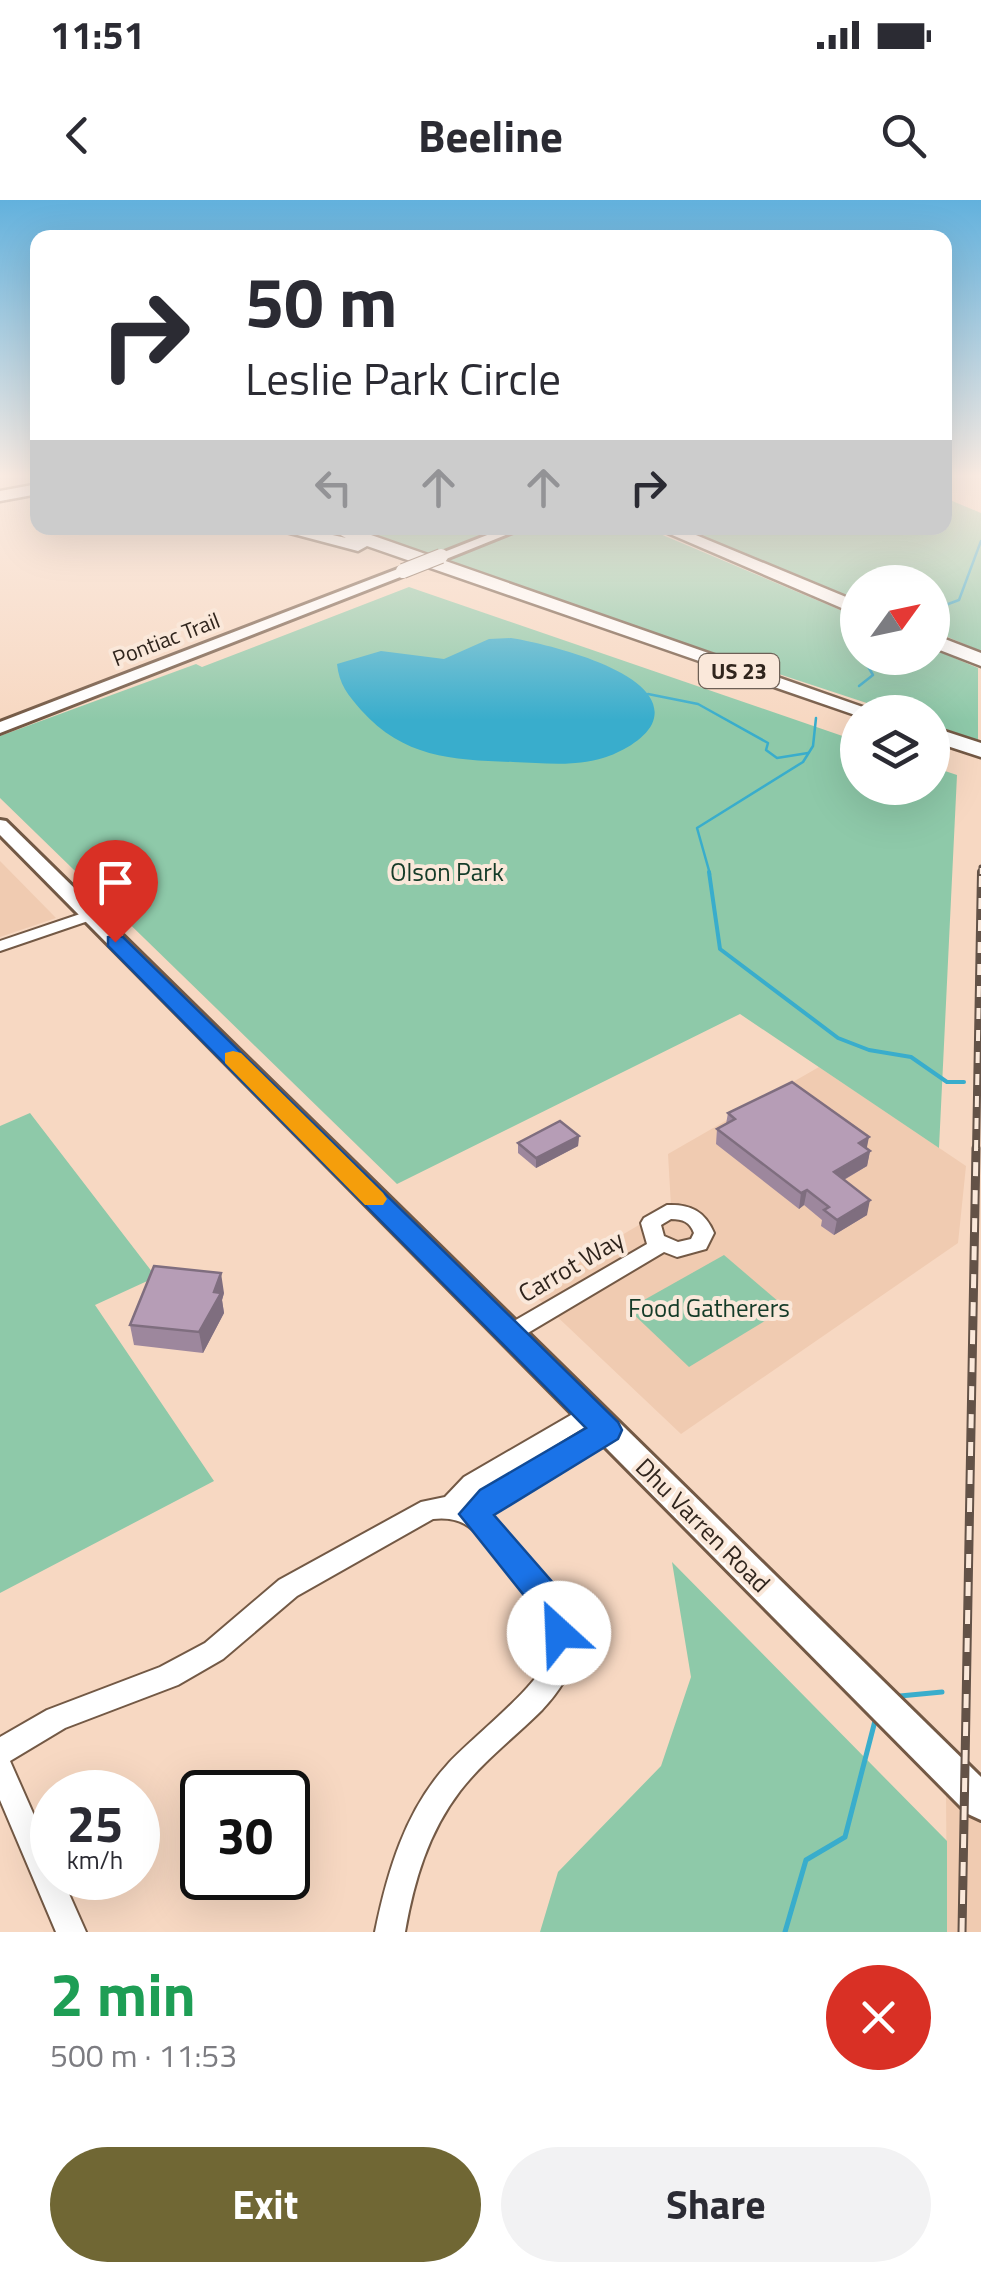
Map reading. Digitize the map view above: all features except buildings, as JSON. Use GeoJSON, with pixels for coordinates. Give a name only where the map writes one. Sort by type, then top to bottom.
{"type":"FeatureCollection","features":[{"type":"Feature","properties":{"kind":"highway"},"geometry":{"type":"LineString","coordinates":[[395,558],[613,628]]}},
{"type":"Feature","properties":{"kind":"highway","name":"US 23"},"geometry":{"type":"LineString","coordinates":[[419,558],[840,703]]}},
{"type":"Feature","properties":{"kind":"highway"},"geometry":{"type":"LineString","coordinates":[[731,558],[840,602]]}},
{"type":"Feature","properties":{"kind":"highway"},"geometry":{"type":"LineString","coordinates":[[735,558],[826,596]]}},
{"type":"Feature","properties":{"kind":"highway"},"geometry":{"type":"LineString","coordinates":[[950,647],[981,660]]}},
{"type":"Feature","properties":{"kind":"highway"},"geometry":{"type":"LineString","coordinates":[[950,740],[981,750]]}},
{"type":"Feature","properties":{"kind":"main road","name":"Pontiac Trail"},"geometry":{"type":"LineString","coordinates":[[0,728],[436,558]]}},
{"type":"Feature","properties":{"kind":"main road","name":"Dhu Varren Road"},"geometry":{"type":"LineString","coordinates":[[0,825],[981,1802]]}},
{"type":"Feature","properties":{"kind":"street"},"geometry":{"type":"LineString","coordinates":[[0,946],[89,916]]}},
{"type":"Feature","properties":{"kind":"street","name":"Carrot Way"},"geometry":{"type":"LineString","coordinates":[[509,1334],[661,1245]]}},
{"type":"Feature","properties":{"kind":"street"},"geometry":{"type":"LineString","coordinates":[[0,1752],[56,1720],[169,1676],[214,1651],[288,1588],[429,1509],[464,1509],[517,1471],[599,1422]]}},
{"type":"Feature","properties":{"kind":"street"},"geometry":{"type":"LineString","coordinates":[[390,1932],[405,1864],[426,1817],[469,1759],[541,1696],[557,1664],[559,1633],[551,1608],[464,1509]]}},
{"type":"Feature","properties":{"kind":"street"},"geometry":{"type":"LineString","coordinates":[[0,1768],[71,1932]]}},
{"type":"Feature","properties":{"kind":"shaded area"},"geometry":{"type":"Polygon","coordinates":[[[0,861],[56,918],[0,937],[0,861]]]}},
{"type":"Feature","properties":{"kind":"shaded area"},"geometry":{"type":"Polygon","coordinates":[[[819,1067],[966,1166],[958,1243],[681,1434],[529,1290],[671,1206],[668,1154],[819,1067]]]}},
{"type":"Feature","properties":{"kind":"shaded area"},"geometry":{"type":"Polygon","coordinates":[[[946,1791],[981,1824],[981,1932],[947,1932],[946,1791]]]}},
{"type":"Feature","properties":{"kind":"green space"},"geometry":{"type":"Polygon","coordinates":[[[450,558],[717,558],[840,610],[840,675],[950,675],[950,656],[978,668],[978,740],[950,731],[950,695],[842,695],[439,562],[450,558]]]}},
{"type":"Feature","properties":{"kind":"green space"},"geometry":{"type":"Polygon","coordinates":[[[754,558],[981,558],[981,651],[950,638],[950,565],[840,565],[840,593],[754,558]]]}},
{"type":"Feature","properties":{"kind":"green space","name":"Olson Park"},"geometry":{"type":"Polygon","coordinates":[[[409,587],[840,735],[840,805],[950,805],[950,773],[957,775],[939,1148],[740,1014],[397,1184],[0,798],[0,736],[196,664],[202,667],[409,587]]]}},
{"type":"Feature","properties":{"kind":"green space"},"geometry":{"type":"Polygon","coordinates":[[[30,1113],[156,1277],[95,1305],[214,1481],[0,1593],[0,1126],[30,1113]]]}},
{"type":"Feature","properties":{"kind":"green space","name":"Food Gatherers"},"geometry":{"type":"Polygon","coordinates":[[[724,1255],[786,1308],[689,1367],[628,1309],[724,1255]]]}},
{"type":"Feature","properties":{"kind":"green space"},"geometry":{"type":"Polygon","coordinates":[[[672,1562],[947,1841],[947,1932],[540,1932],[558,1872],[661,1766],[691,1677],[672,1562]]]}},
{"type":"Feature","properties":{"kind":"water"},"geometry":{"type":"Polygon","coordinates":[[[511,638],[576,654],[626,676],[644,690],[654,706],[652,724],[617,753],[581,763],[450,757],[412,747],[377,726],[348,694],[338,671],[337,664],[381,651],[444,659],[489,639],[511,638]]]}},
{"type":"Feature","properties":{"kind":"waterway"},"geometry":{"type":"LineString","coordinates":[[950,603],[959,600],[975,558]]}},
{"type":"Feature","properties":{"kind":"waterway"},"geometry":{"type":"LineString","coordinates":[[859,686],[873,675]]}},
{"type":"Feature","properties":{"kind":"waterway"},"geometry":{"type":"LineString","coordinates":[[648,694],[698,704],[768,743],[766,750],[777,758],[808,753]]}},
{"type":"Feature","properties":{"kind":"waterway"},"geometry":{"type":"LineString","coordinates":[[710,874],[697,828],[803,762],[813,746],[816,718]]}},
{"type":"Feature","properties":{"kind":"waterway"},"geometry":{"type":"LineString","coordinates":[[709,872],[720,949],[838,1038],[869,1050],[911,1057],[947,1082],[964,1082]]}},
{"type":"Feature","properties":{"kind":"waterway"},"geometry":{"type":"LineString","coordinates":[[900,1696],[942,1692]]}},
{"type":"Feature","properties":{"kind":"waterway"},"geometry":{"type":"LineString","coordinates":[[785,1932],[806,1860],[845,1837],[876,1717]]}},
{"type":"Feature","properties":{"kind":"railway"},"geometry":{"type":"LineString","coordinates":[[981,867],[981,872]]}},
{"type":"Feature","properties":{"kind":"railway"},"geometry":{"type":"LineString","coordinates":[[976,1151],[981,872]]}},
{"type":"Feature","properties":{"kind":"railway"},"geometry":{"type":"LineString","coordinates":[[962,1932],[976,1148]]}},
{"type":"Feature","properties":{"kind":"slow traffic"},"geometry":{"type":"LineString","coordinates":[[233,1058],[374,1199]]}},
{"type":"Feature","properties":{"kind":"route"},"geometry":{"type":"LineString","coordinates":[[115,942],[607,1430],[490,1500],[474,1514],[543,1594],[559,1633]]}}]}
